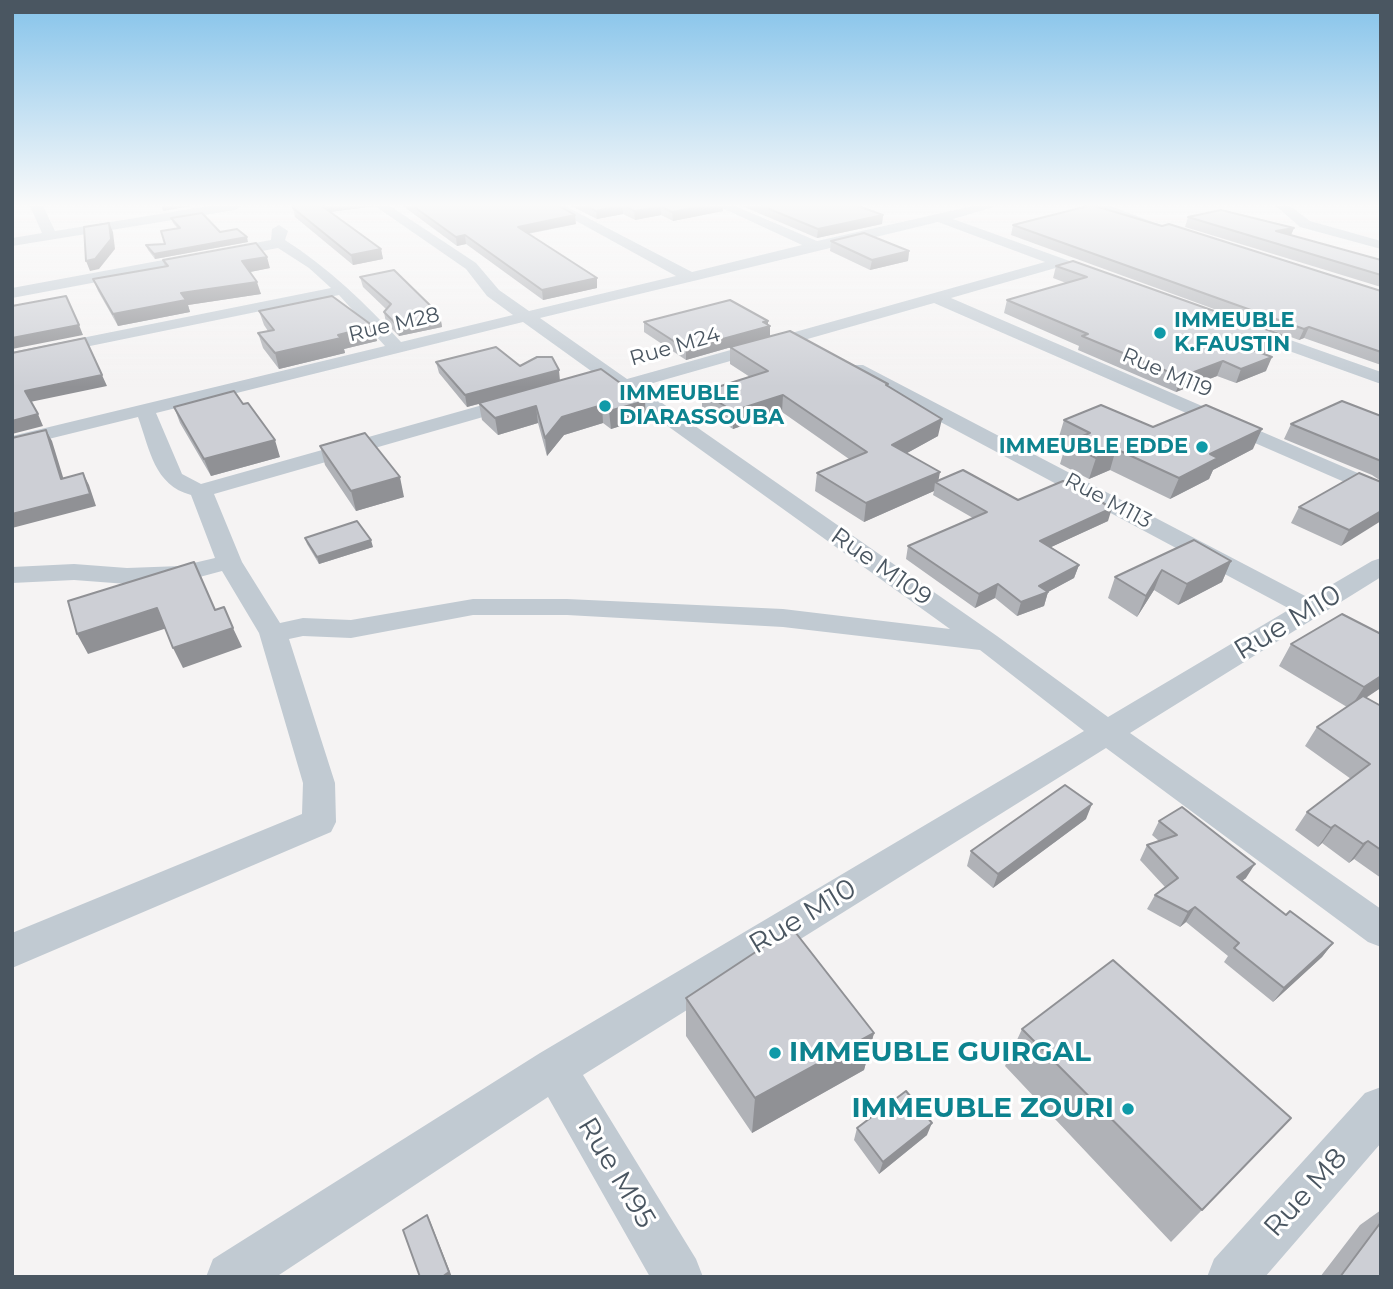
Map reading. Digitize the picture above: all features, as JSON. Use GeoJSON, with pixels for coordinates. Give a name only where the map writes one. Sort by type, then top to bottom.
{"type":"FeatureCollection","features":[{"type":"Feature","properties":{"kind":"street"},"geometry":{"type":"LineString","coordinates":[[12,293],[156,266]]}},
{"type":"Feature","properties":{"kind":"street"},"geometry":{"type":"LineString","coordinates":[[315,266],[343,290],[397,348]]}},
{"type":"Feature","properties":{"kind":"street","name":"Rue M109"},"geometry":{"type":"LineString","coordinates":[[471,266],[493,293],[987,642],[1106,732],[1381,930]]}},
{"type":"Feature","properties":{"kind":"street"},"geometry":{"type":"LineString","coordinates":[[669,266],[690,277]]}},
{"type":"Feature","properties":{"kind":"street","name":"Rue M28"},"geometry":{"type":"LineString","coordinates":[[12,442],[734,266]]}},
{"type":"Feature","properties":{"kind":"street","name":"Rue M24"},"geometry":{"type":"LineString","coordinates":[[585,382],[618,380],[794,337],[1045,266]]}},
{"type":"Feature","properties":{"kind":"street"},"geometry":{"type":"LineString","coordinates":[[1071,266],[1112,281]]}},
{"type":"Feature","properties":{"kind":"street"},"geometry":{"type":"LineString","coordinates":[[12,357],[343,290]]}},
{"type":"Feature","properties":{"kind":"street","name":"Rue M119"},"geometry":{"type":"LineString","coordinates":[[935,297],[1381,491]]}},
{"type":"Feature","properties":{"kind":"street"},"geometry":{"type":"LineString","coordinates":[[1227,322],[1381,378]]}},
{"type":"Feature","properties":{"kind":"street"},"geometry":{"type":"LineString","coordinates":[[794,337],[818,349]]}},
{"type":"Feature","properties":{"kind":"street","name":"Rue M113"},"geometry":{"type":"LineString","coordinates":[[842,362],[1310,610]]}},
{"type":"Feature","properties":{"kind":"street"},"geometry":{"type":"LineString","coordinates":[[145,410],[172,477],[186,487],[201,491],[532,397]]}},
{"type":"Feature","properties":{"kind":"street"},"geometry":{"type":"LineString","coordinates":[[12,951],[319,822],[319,783],[273,633],[229,562],[201,491]]}},
{"type":"Feature","properties":{"kind":"street"},"geometry":{"type":"LineString","coordinates":[[12,575],[74,572],[127,576],[180,574],[229,562]]}},
{"type":"Feature","properties":{"kind":"street","name":"Rue M10"},"geometry":{"type":"LineString","coordinates":[[230,1277],[555,1068],[1381,566]]}},
{"type":"Feature","properties":{"kind":"street"},"geometry":{"type":"LineString","coordinates":[[273,633],[303,627],[351,629],[473,607],[567,607],[783,618],[987,642]]}},
{"type":"Feature","properties":{"kind":"street","name":"Rue M95"},"geometry":{"type":"LineString","coordinates":[[555,1068],[678,1277]]}},
{"type":"Feature","properties":{"kind":"street","name":"Rue M8"},"geometry":{"type":"LineString","coordinates":[[1232,1277],[1381,1109]]}},
{"type":"Feature","properties":{"kind":"building"},"geometry":{"type":"Polygon","coordinates":[[[167,266],[246,266],[257,282],[181,293],[186,300],[113,314],[93,279],[167,266]]]}},
{"type":"Feature","properties":{"kind":"building"},"geometry":{"type":"Polygon","coordinates":[[[509,266],[579,266],[597,278],[542,290],[509,266]]]}},
{"type":"Feature","properties":{"kind":"building"},"geometry":{"type":"Polygon","coordinates":[[[1056,266],[1088,266],[1282,335],[1248,348],[1272,357],[1241,369],[1223,361],[1181,377],[1082,336],[1088,334],[1007,300],[1087,277],[1056,266]]]}},
{"type":"Feature","properties":{"kind":"building"},"geometry":{"type":"Polygon","coordinates":[[[1128,266],[1302,266],[1381,291],[1381,352],[1309,327],[1304,329],[1128,266]]]}},
{"type":"Feature","properties":{"kind":"building"},"geometry":{"type":"Polygon","coordinates":[[[1352,266],[1381,266],[1381,275],[1352,266]]]}},
{"type":"Feature","properties":{"kind":"building"},"geometry":{"type":"Polygon","coordinates":[[[394,270],[440,315],[397,325],[384,312],[391,304],[360,277],[394,270]]]}},
{"type":"Feature","properties":{"kind":"building"},"geometry":{"type":"Polygon","coordinates":[[[66,296],[79,325],[12,338],[12,306],[66,296]]]}},
{"type":"Feature","properties":{"kind":"building"},"geometry":{"type":"Polygon","coordinates":[[[332,296],[373,326],[338,335],[341,338],[275,353],[258,333],[274,330],[259,311],[332,296]]]}},
{"type":"Feature","properties":{"kind":"building"},"geometry":{"type":"Polygon","coordinates":[[[730,300],[768,321],[763,322],[770,326],[686,349],[644,322],[730,300]]]}},
{"type":"Feature","properties":{"kind":"building"},"geometry":{"type":"Polygon","coordinates":[[[790,331],[888,384],[886,385],[942,419],[892,445],[940,472],[866,503],[817,473],[867,452],[783,395],[733,411],[702,392],[768,371],[730,347],[790,331]]]}},
{"type":"Feature","properties":{"kind":"building"},"geometry":{"type":"Polygon","coordinates":[[[85,338],[102,375],[25,391],[38,414],[12,421],[12,353],[85,338]]]}},
{"type":"Feature","properties":{"kind":"building"},"geometry":{"type":"Polygon","coordinates":[[[496,347],[520,366],[537,357],[552,357],[559,370],[465,395],[436,362],[496,347]]]}},
{"type":"Feature","properties":{"kind":"building"},"geometry":{"type":"Polygon","coordinates":[[[601,369],[645,401],[609,411],[602,405],[562,417],[545,438],[536,406],[495,418],[479,403],[601,369]]]}},
{"type":"Feature","properties":{"kind":"building"},"geometry":{"type":"Polygon","coordinates":[[[234,391],[243,404],[248,403],[275,440],[204,459],[174,407],[234,391]]]}},
{"type":"Feature","properties":{"kind":"building"},"geometry":{"type":"Polygon","coordinates":[[[1342,401],[1381,416],[1381,461],[1291,424],[1342,401]]]}},
{"type":"Feature","properties":{"kind":"building"},"geometry":{"type":"Polygon","coordinates":[[[1101,405],[1153,427],[1206,405],[1262,429],[1210,454],[1218,458],[1179,478],[1116,449],[1096,458],[1066,443],[1090,433],[1064,420],[1101,405]]]}},
{"type":"Feature","properties":{"kind":"building"},"geometry":{"type":"Polygon","coordinates":[[[46,430],[61,479],[83,473],[90,494],[12,514],[12,438],[46,430]]]}},
{"type":"Feature","properties":{"kind":"building"},"geometry":{"type":"Polygon","coordinates":[[[365,433],[400,477],[351,491],[320,446],[365,433]]]}},
{"type":"Feature","properties":{"kind":"building"},"geometry":{"type":"Polygon","coordinates":[[[963,470],[1018,500],[1063,481],[1112,508],[1040,541],[1079,565],[1039,586],[1048,592],[1021,602],[998,584],[979,594],[908,546],[987,512],[935,482],[963,470]]]}},
{"type":"Feature","properties":{"kind":"building"},"geometry":{"type":"Polygon","coordinates":[[[1359,473],[1381,482],[1381,511],[1349,530],[1299,507],[1359,473]]]}},
{"type":"Feature","properties":{"kind":"building"},"geometry":{"type":"Polygon","coordinates":[[[357,521],[371,540],[317,557],[305,538],[357,521]]]}},
{"type":"Feature","properties":{"kind":"building"},"geometry":{"type":"Polygon","coordinates":[[[1194,540],[1231,561],[1187,584],[1162,570],[1146,596],[1115,577],[1194,540]]]}},
{"type":"Feature","properties":{"kind":"building"},"geometry":{"type":"Polygon","coordinates":[[[194,562],[215,610],[224,607],[233,628],[173,648],[157,608],[77,634],[68,601],[194,562]]]}},
{"type":"Feature","properties":{"kind":"building"},"geometry":{"type":"Polygon","coordinates":[[[1342,614],[1381,634],[1381,676],[1364,687],[1291,644],[1342,614]]]}},
{"type":"Feature","properties":{"kind":"building"},"geometry":{"type":"Polygon","coordinates":[[[1363,696],[1381,706],[1381,850],[1368,841],[1363,844],[1335,825],[1331,828],[1307,812],[1370,764],[1317,727],[1363,696]]]}},
{"type":"Feature","properties":{"kind":"building"},"geometry":{"type":"Polygon","coordinates":[[[1065,785],[1092,804],[998,874],[971,851],[1065,785]]]}},
{"type":"Feature","properties":{"kind":"building"},"geometry":{"type":"Polygon","coordinates":[[[1182,807],[1255,864],[1237,877],[1286,915],[1290,911],[1333,943],[1284,988],[1234,948],[1239,943],[1195,907],[1188,912],[1155,895],[1178,878],[1147,845],[1177,835],[1159,821],[1182,807]]]}},
{"type":"Feature","properties":{"kind":"building"},"geometry":{"type":"Polygon","coordinates":[[[792,928],[874,1033],[755,1098],[686,998],[792,928]]]}},
{"type":"Feature","properties":{"kind":"building"},"geometry":{"type":"Polygon","coordinates":[[[1113,960],[1291,1118],[1202,1210],[1022,1029],[1113,960]]]}},
{"type":"Feature","properties":{"kind":"building"},"geometry":{"type":"Polygon","coordinates":[[[906,1091],[932,1123],[883,1162],[857,1128],[906,1091]]]}},
{"type":"Feature","properties":{"kind":"building"},"geometry":{"type":"Polygon","coordinates":[[[427,1215],[449,1272],[442,1277],[420,1277],[403,1230],[427,1215]]]}},
{"type":"Feature","properties":{"kind":"building"},"geometry":{"type":"Polygon","coordinates":[[[1381,1222],[1381,1277],[1340,1277],[1381,1222]]]}},
{"type":"Feature","properties":{"kind":"place","name":"IMMEUBLE K.FAUSTIN"},"geometry":{"type":"Point","coordinates":[1160,333]}},
{"type":"Feature","properties":{"kind":"place","name":"IMMEUBLE DIARASSOUBA"},"geometry":{"type":"Point","coordinates":[605,406]}},
{"type":"Feature","properties":{"kind":"place","name":"IMMEUBLE EDDE"},"geometry":{"type":"Point","coordinates":[1202,447]}},
{"type":"Feature","properties":{"kind":"place","name":"IMMEUBLE GUIRGAL"},"geometry":{"type":"Point","coordinates":[775,1053]}},
{"type":"Feature","properties":{"kind":"place","name":"IMMEUBLE ZOURI"},"geometry":{"type":"Point","coordinates":[1128,1109]}}]}
